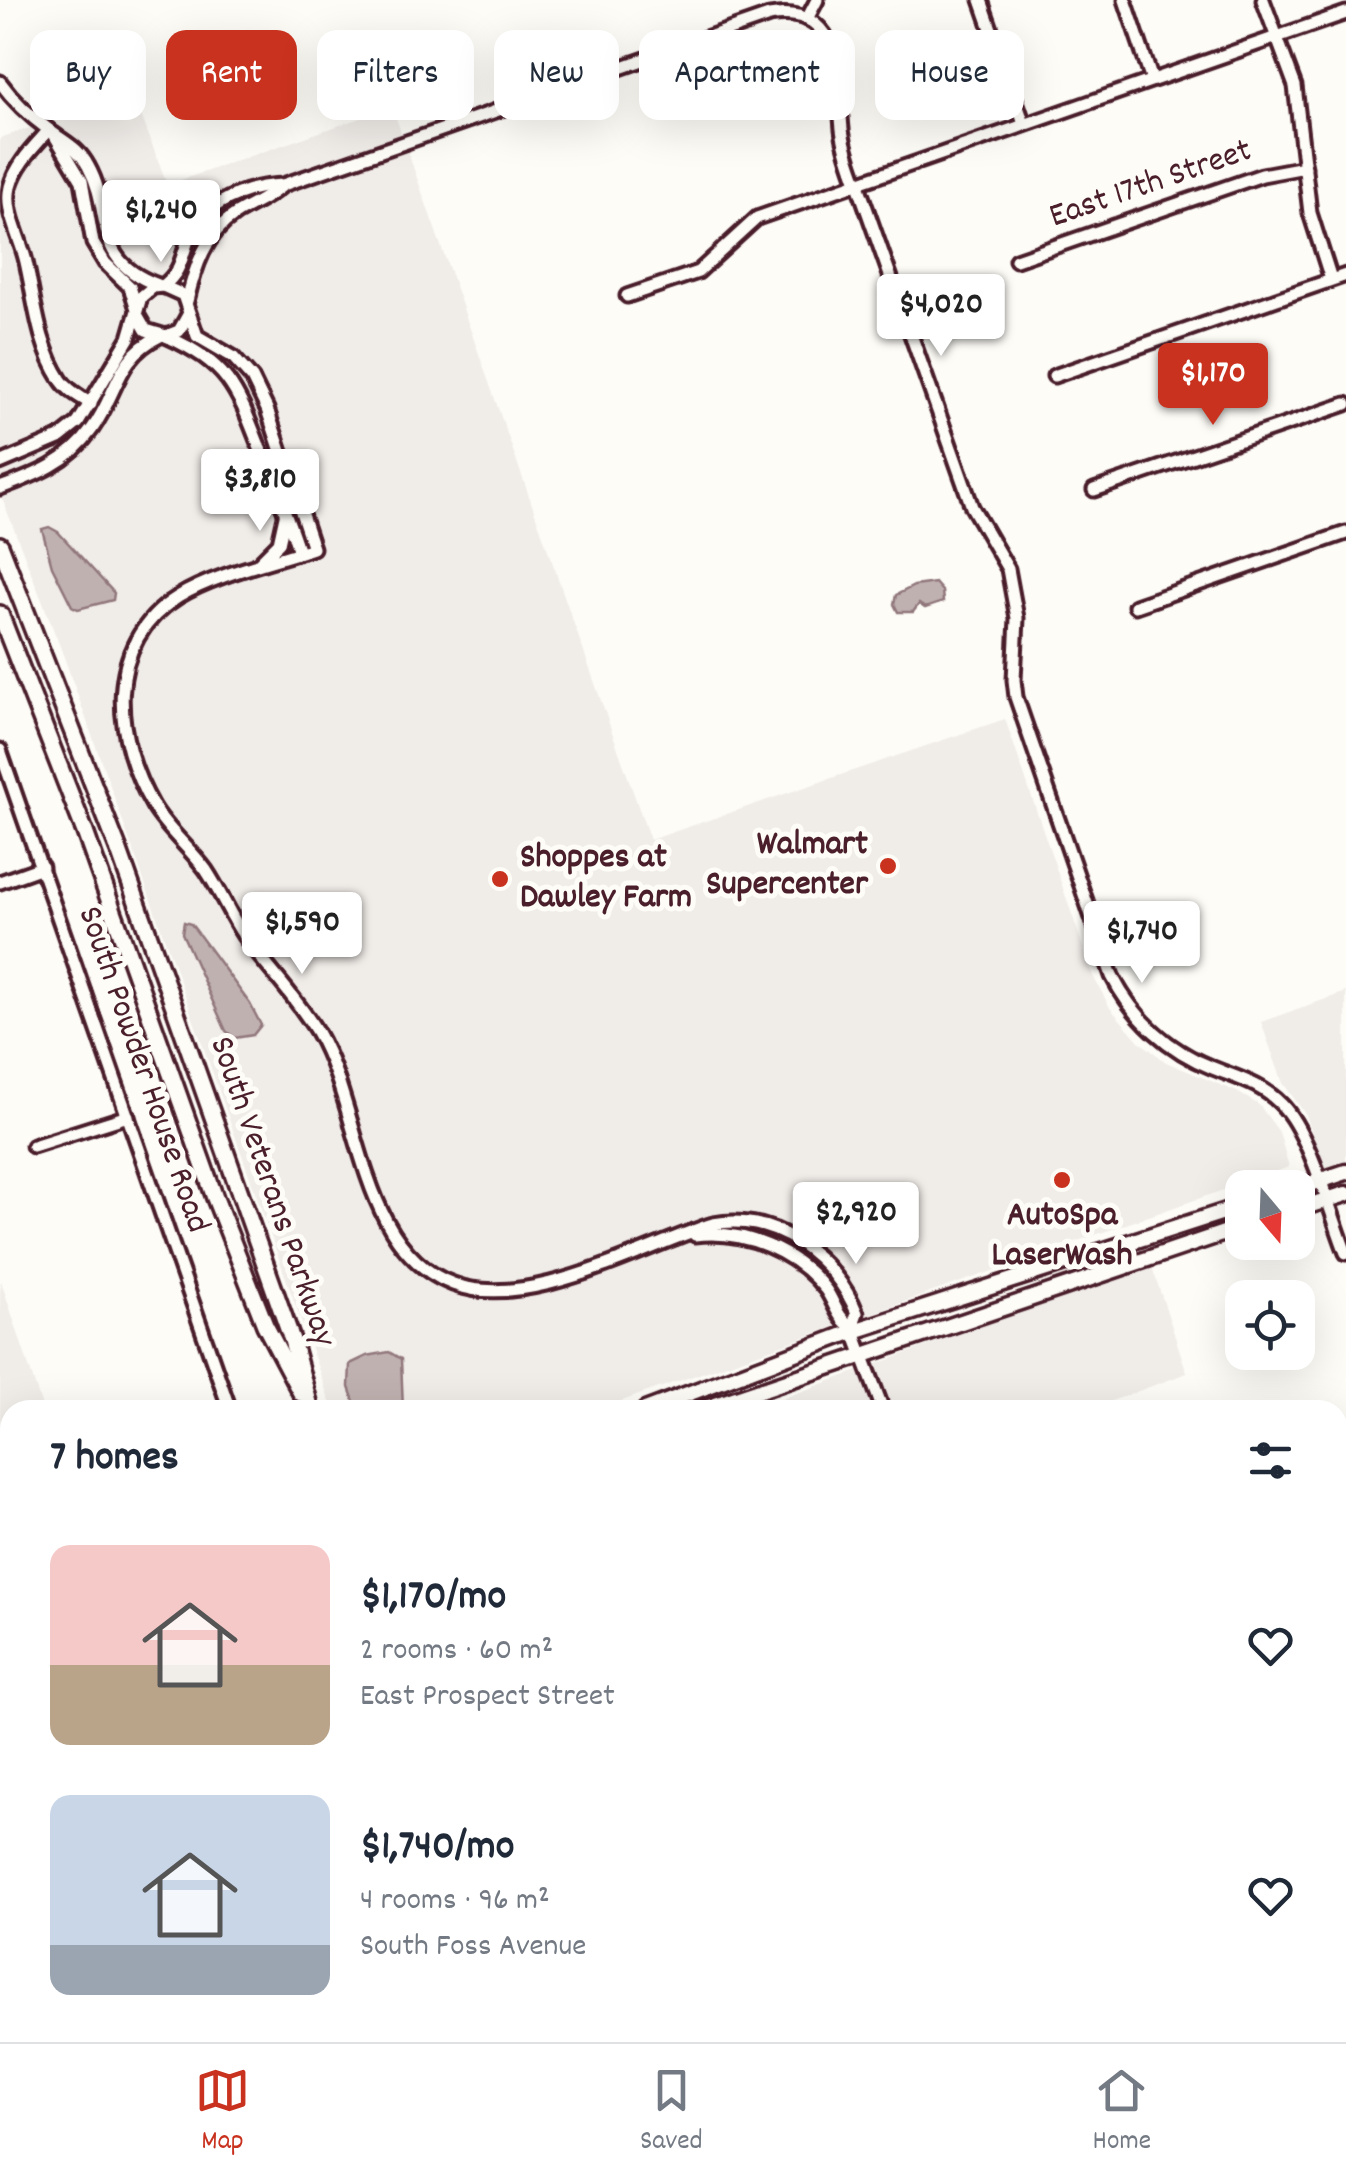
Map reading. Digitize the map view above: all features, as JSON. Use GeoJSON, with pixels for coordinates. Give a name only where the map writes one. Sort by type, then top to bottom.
{"type":"FeatureCollection","features":[{"type":"Feature","properties":{"kind":"highway","name":"South Veterans Parkway"},"geometry":{"type":"LineString","coordinates":[[0,546],[125,868],[292,1340],[307,1400]]}},
{"type":"Feature","properties":{"kind":"highway","name":"South Veterans Parkway"},"geometry":{"type":"LineString","coordinates":[[0,614],[86,832],[214,1198],[266,1325],[305,1400]]}},
{"type":"Feature","properties":{"kind":"main road"},"geometry":{"type":"LineString","coordinates":[[1315,1182],[1346,1172]]}},
{"type":"Feature","properties":{"kind":"main road"},"geometry":{"type":"LineString","coordinates":[[1315,1204],[1346,1194]]}},
{"type":"Feature","properties":{"kind":"main road"},"geometry":{"type":"LineString","coordinates":[[671,1400],[853,1329],[1225,1211]]}},
{"type":"Feature","properties":{"kind":"main road"},"geometry":{"type":"LineString","coordinates":[[730,1400],[1225,1233]]}},
{"type":"Feature","properties":{"kind":"street"},"geometry":{"type":"LineString","coordinates":[[808,19],[817,0]]}},
{"type":"Feature","properties":{"kind":"street"},"geometry":{"type":"LineString","coordinates":[[981,0],[1024,124]]}},
{"type":"Feature","properties":{"kind":"street"},"geometry":{"type":"LineString","coordinates":[[1124,0],[1152,80]]}},
{"type":"Feature","properties":{"kind":"street"},"geometry":{"type":"LineString","coordinates":[[1263,0],[1294,86],[1310,213],[1331,279]]}},
{"type":"Feature","properties":{"kind":"street"},"geometry":{"type":"LineString","coordinates":[[628,296],[698,272],[757,218],[1346,13]]}},
{"type":"Feature","properties":{"kind":"street"},"geometry":{"type":"LineString","coordinates":[[0,462],[69,432],[91,404],[146,291],[161,286],[181,268],[189,239],[210,212],[245,191],[283,185],[770,16],[808,19],[827,38],[837,64],[843,135],[857,182],[972,506],[1008,569],[1018,618],[1016,697],[1112,976],[1137,1014],[1159,1037],[1187,1057],[1251,1082],[1280,1103],[1300,1132],[1346,1253]]}},
{"type":"Feature","properties":{"kind":"street"},"geometry":{"type":"LineString","coordinates":[[0,82],[51,132],[72,144],[91,172],[113,251],[139,276],[178,290],[187,301]]}},
{"type":"Feature","properties":{"kind":"street"},"geometry":{"type":"LineString","coordinates":[[51,132],[82,181],[94,244],[105,263],[130,286],[146,330],[207,360],[236,389],[284,502],[300,552]]}},
{"type":"Feature","properties":{"kind":"street"},"geometry":{"type":"LineString","coordinates":[[51,132],[16,171],[10,190],[10,211],[26,262],[31,302],[56,372],[66,386],[91,404]]}},
{"type":"Feature","properties":{"kind":"street","name":"East 17th Street"},"geometry":{"type":"LineString","coordinates":[[1016,260],[1262,175],[1305,167]]}},
{"type":"Feature","properties":{"kind":"street"},"geometry":{"type":"LineString","coordinates":[[283,185],[265,201],[232,217],[213,234],[194,271],[188,315],[202,341],[240,362],[252,378],[267,409],[313,548],[177,597],[148,624],[133,647],[120,701],[123,727],[154,807],[204,868],[243,934],[318,1034],[392,1232],[414,1260],[432,1274],[470,1290],[498,1294],[545,1284],[724,1222],[756,1224],[791,1238],[825,1263],[842,1283],[857,1313],[853,1329],[878,1400]]}},
{"type":"Feature","properties":{"kind":"street"},"geometry":{"type":"LineString","coordinates":[[1054,376],[1346,274]]}},
{"type":"Feature","properties":{"kind":"street"},"geometry":{"type":"LineString","coordinates":[[0,488],[50,468],[71,453],[98,420],[130,357],[138,348],[179,331],[188,315]]}},
{"type":"Feature","properties":{"kind":"street"},"geometry":{"type":"LineString","coordinates":[[1094,490],[1346,404]]}},
{"type":"Feature","properties":{"kind":"street"},"geometry":{"type":"LineString","coordinates":[[244,571],[262,561],[279,543],[285,521],[284,502]]}},
{"type":"Feature","properties":{"kind":"street"},"geometry":{"type":"LineString","coordinates":[[1135,606],[1346,533]]}},
{"type":"Feature","properties":{"kind":"street","name":"South Powder House Road"},"geometry":{"type":"LineString","coordinates":[[0,750],[227,1400]]}},
{"type":"Feature","properties":{"kind":"street"},"geometry":{"type":"LineString","coordinates":[[0,882],[42,867]]}},
{"type":"Feature","properties":{"kind":"street"},"geometry":{"type":"LineString","coordinates":[[32,1146],[128,1116]]}},
{"type":"Feature","properties":{"kind":"street"},"geometry":{"type":"LineString","coordinates":[[686,1236],[734,1234],[782,1254],[814,1278],[828,1293],[840,1320],[853,1329]]}},
{"type":"Feature","properties":{"kind":"shaded area"},"geometry":{"type":"Polygon","coordinates":[[[53,120],[143,120],[167,185],[354,120],[397,120],[650,840],[1005,719],[1093,976],[1110,1008],[1139,1041],[1166,1062],[1259,1105],[1279,1132],[1289,1167],[1225,1170],[1225,1189],[625,1400],[329,1400],[63,654],[0,493],[0,138],[53,120]]]}},
{"type":"Feature","properties":{"kind":"shaded area"},"geometry":{"type":"Polygon","coordinates":[[[49,527],[114,593],[113,600],[78,609],[72,606],[52,566],[42,529],[49,527]]]}},
{"type":"Feature","properties":{"kind":"shaded area"},"geometry":{"type":"Polygon","coordinates":[[[935,583],[942,591],[943,602],[925,608],[919,604],[913,612],[898,612],[894,604],[896,595],[914,586],[935,583]]]}},
{"type":"Feature","properties":{"kind":"shaded area"},"geometry":{"type":"Polygon","coordinates":[[[184,922],[191,924],[250,1004],[261,1025],[253,1035],[235,1038],[226,1031],[182,933],[184,922]]]}},
{"type":"Feature","properties":{"kind":"shaded area"},"geometry":{"type":"Polygon","coordinates":[[[1346,992],[1346,1165],[1326,1172],[1306,1115],[1283,1083],[1261,1022],[1346,992]]]}},
{"type":"Feature","properties":{"kind":"shaded area"},"geometry":{"type":"Polygon","coordinates":[[[1151,1264],[1187,1373],[1114,1400],[778,1400],[1151,1264]]]}},
{"type":"Feature","properties":{"kind":"shaded area"},"geometry":{"type":"Polygon","coordinates":[[[0,1278],[40,1400],[0,1400],[0,1278]]]}},
{"type":"Feature","properties":{"kind":"shaded area"},"geometry":{"type":"Polygon","coordinates":[[[389,1352],[401,1359],[403,1400],[354,1400],[349,1387],[350,1364],[389,1352]]]}},
{"type":"Feature","properties":{"kind":"place","name":"Walmart Supercenter"},"geometry":{"type":"Point","coordinates":[888,866]}},
{"type":"Feature","properties":{"kind":"place","name":"Shoppes at Dawley Farm"},"geometry":{"type":"Point","coordinates":[500,879]}},
{"type":"Feature","properties":{"kind":"place","name":"AutoSpa LaserWash"},"geometry":{"type":"Point","coordinates":[1062,1180]}}]}
